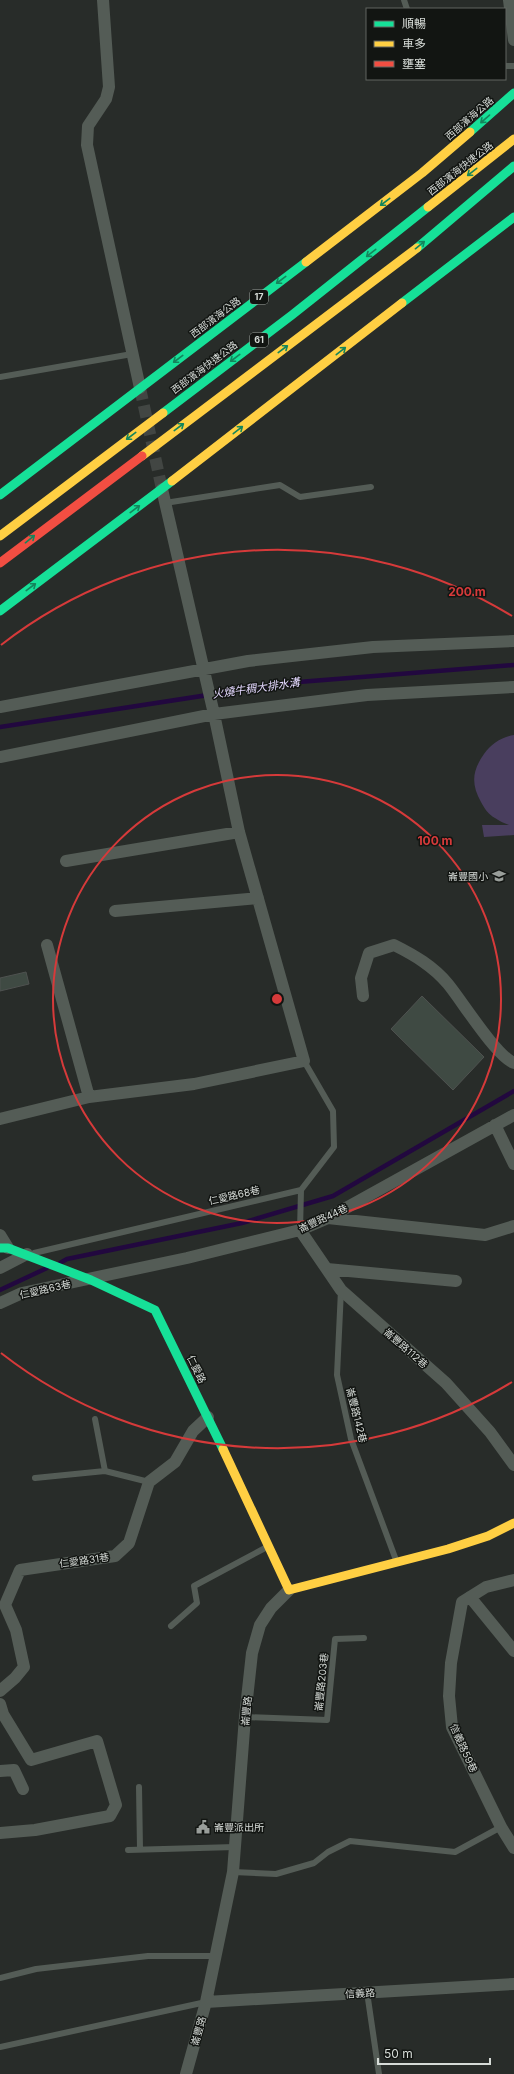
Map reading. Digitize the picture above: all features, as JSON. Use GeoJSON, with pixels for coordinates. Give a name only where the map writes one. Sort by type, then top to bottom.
{"type":"FeatureCollection","features":[{"type":"Feature","properties":{"kind":"main road","name":"西部濱海公路"},"geometry":{"type":"LineString","coordinates":[[0,495],[422,174],[514,93]]}},
{"type":"Feature","properties":{"kind":"main road","name":"西部濱海快速公路"},"geometry":{"type":"LineString","coordinates":[[0,536],[292,315],[514,139]]}},
{"type":"Feature","properties":{"kind":"main road","name":"61"},"geometry":{"type":"LineString","coordinates":[[0,563],[418,247],[514,166]]}},
{"type":"Feature","properties":{"kind":"main road"},"geometry":{"type":"LineString","coordinates":[[0,611],[162,489],[514,217]]}},
{"type":"Feature","properties":{"kind":"main road","name":"仁愛路"},"geometry":{"type":"LineString","coordinates":[[4,1248],[27,1254],[91,1280],[155,1310],[208,1417],[289,1590]]}},
{"type":"Feature","properties":{"kind":"main road"},"geometry":{"type":"LineString","coordinates":[[289,1590],[448,1549],[488,1536],[514,1524]]}},
{"type":"Feature","properties":{"kind":"street"},"geometry":{"type":"LineString","coordinates":[[103,0],[109,87],[106,99],[88,126],[87,145],[140,388]]}},
{"type":"Feature","properties":{"kind":"street"},"geometry":{"type":"LineString","coordinates":[[509,0],[514,40]]}},
{"type":"Feature","properties":{"kind":"street"},"geometry":{"type":"LineString","coordinates":[[0,1119],[89,1097],[194,1084],[304,1061],[239,832],[214,714],[162,489]]}},
{"type":"Feature","properties":{"kind":"street"},"geometry":{"type":"LineString","coordinates":[[0,707],[203,668],[248,661],[373,647],[514,641]]}},
{"type":"Feature","properties":{"kind":"street"},"geometry":{"type":"LineString","coordinates":[[0,757],[214,714],[367,695],[514,687]]}},
{"type":"Feature","properties":{"kind":"street"},"geometry":{"type":"LineString","coordinates":[[66,861],[239,832]]}},
{"type":"Feature","properties":{"kind":"street"},"geometry":{"type":"LineString","coordinates":[[115,911],[258,898]]}},
{"type":"Feature","properties":{"kind":"street"},"geometry":{"type":"LineString","coordinates":[[47,945],[89,1097]]}},
{"type":"Feature","properties":{"kind":"street"},"geometry":{"type":"LineString","coordinates":[[363,996],[361,978],[369,953],[394,945],[421,958],[447,983],[494,1045],[514,1063]]}},
{"type":"Feature","properties":{"kind":"street","name":"崙豐路44巷"},"geometry":{"type":"LineString","coordinates":[[91,1280],[300,1230],[328,1218],[514,1115]]}},
{"type":"Feature","properties":{"kind":"street"},"geometry":{"type":"LineString","coordinates":[[495,1125],[514,1164]]}},
{"type":"Feature","properties":{"kind":"street"},"geometry":{"type":"LineString","coordinates":[[328,1218],[485,1235],[514,1226]]}},
{"type":"Feature","properties":{"kind":"street","name":"崙豐路112巷"},"geometry":{"type":"LineString","coordinates":[[300,1230],[341,1290],[446,1383],[490,1432],[514,1465]]}},
{"type":"Feature","properties":{"kind":"street"},"geometry":{"type":"LineString","coordinates":[[0,1235],[4,1248]]}},
{"type":"Feature","properties":{"kind":"street"},"geometry":{"type":"LineString","coordinates":[[0,1268],[27,1254]]}},
{"type":"Feature","properties":{"kind":"street"},"geometry":{"type":"LineString","coordinates":[[326,1269],[456,1281]]}},
{"type":"Feature","properties":{"kind":"street","name":"仁愛路63巷"},"geometry":{"type":"LineString","coordinates":[[0,1303],[22,1293],[91,1280]]}},
{"type":"Feature","properties":{"kind":"street"},"geometry":{"type":"LineString","coordinates":[[149,1482],[174,1462],[192,1432],[208,1417]]}},
{"type":"Feature","properties":{"kind":"street","name":"仁愛路31巷"},"geometry":{"type":"LineString","coordinates":[[0,1691],[15,1678],[24,1667],[16,1630],[4,1605],[20,1570],[115,1556],[129,1543],[149,1482]]}},
{"type":"Feature","properties":{"kind":"street"},"geometry":{"type":"LineString","coordinates":[[514,1580],[486,1587],[470,1597],[514,1651]]}},
{"type":"Feature","properties":{"kind":"street","name":"崙豐路"},"geometry":{"type":"LineString","coordinates":[[186,2074],[217,1956],[233,1872],[245,1716],[252,1653],[260,1625],[271,1608],[289,1590]]}},
{"type":"Feature","properties":{"kind":"street","name":"信義路59巷"},"geometry":{"type":"LineString","coordinates":[[470,1597],[462,1602],[451,1663],[449,1696],[452,1726],[501,1827],[514,1848]]}},
{"type":"Feature","properties":{"kind":"street"},"geometry":{"type":"LineString","coordinates":[[0,1833],[35,1830],[110,1816],[116,1805],[97,1741],[31,1760],[1,1711]]}},
{"type":"Feature","properties":{"kind":"street"},"geometry":{"type":"LineString","coordinates":[[0,1771],[14,1770],[23,1789]]}},
{"type":"Feature","properties":{"kind":"street","name":"信義路"},"geometry":{"type":"LineString","coordinates":[[206,2002],[514,1984]]}},
{"type":"Feature","properties":{"kind":"lane"},"geometry":{"type":"LineString","coordinates":[[0,377],[132,354]]}},
{"type":"Feature","properties":{"kind":"lane"},"geometry":{"type":"LineString","coordinates":[[165,503],[280,485],[300,497],[371,487]]}},
{"type":"Feature","properties":{"kind":"lane"},"geometry":{"type":"LineString","coordinates":[[300,1230],[301,1190],[334,1147],[333,1111],[304,1061]]}},
{"type":"Feature","properties":{"kind":"lane","name":"仁愛路68巷"},"geometry":{"type":"LineString","coordinates":[[27,1254],[301,1190]]}},
{"type":"Feature","properties":{"kind":"lane","name":"崙豐路142巷"},"geometry":{"type":"LineString","coordinates":[[341,1290],[337,1375],[351,1439],[397,1562]]}},
{"type":"Feature","properties":{"kind":"lane"},"geometry":{"type":"LineString","coordinates":[[95,1419],[105,1471]]}},
{"type":"Feature","properties":{"kind":"lane"},"geometry":{"type":"LineString","coordinates":[[35,1478],[105,1471],[149,1482]]}},
{"type":"Feature","properties":{"kind":"lane"},"geometry":{"type":"LineString","coordinates":[[171,1626],[197,1603],[194,1586],[268,1546]]}},
{"type":"Feature","properties":{"kind":"lane","name":"崙豐路203巷"},"geometry":{"type":"LineString","coordinates":[[245,1716],[327,1720],[336,1640],[364,1638]]}},
{"type":"Feature","properties":{"kind":"lane"},"geometry":{"type":"LineString","coordinates":[[139,1787],[140,1849]]}},
{"type":"Feature","properties":{"kind":"lane"},"geometry":{"type":"LineString","coordinates":[[233,1872],[276,1874],[314,1863],[328,1852],[350,1840],[455,1852],[501,1827]]}},
{"type":"Feature","properties":{"kind":"lane"},"geometry":{"type":"LineString","coordinates":[[128,1850],[235,1847]]}},
{"type":"Feature","properties":{"kind":"lane"},"geometry":{"type":"LineString","coordinates":[[0,1978],[36,1969],[148,1956],[217,1956]]}},
{"type":"Feature","properties":{"kind":"lane"},"geometry":{"type":"LineString","coordinates":[[367,1992],[379,2074]]}},
{"type":"Feature","properties":{"kind":"lane"},"geometry":{"type":"LineString","coordinates":[[0,2047],[206,2002]]}},
{"type":"Feature","properties":{"kind":"shaded area"},"geometry":{"type":"Polygon","coordinates":[[[514,735],[514,835],[484,837],[482,825],[509,825],[493,817],[484,807],[474,783],[475,772],[480,760],[493,744],[501,739],[514,735]]]}},
{"type":"Feature","properties":{"kind":"building"},"geometry":{"type":"Polygon","coordinates":[[[26,972],[29,984],[0,991],[0,978],[26,972]]]}},
{"type":"Feature","properties":{"kind":"building"},"geometry":{"type":"Polygon","coordinates":[[[422,996],[484,1057],[453,1090],[391,1029],[422,996]]]}},
{"type":"Feature","properties":{"kind":"waterway","name":"火燒牛稠大排水溝"},"geometry":{"type":"LineString","coordinates":[[0,727],[286,683],[514,665]]}},
{"type":"Feature","properties":{"kind":"waterway"},"geometry":{"type":"LineString","coordinates":[[60,1263],[67,1259],[242,1223],[333,1196],[514,1091]]}},
{"type":"Feature","properties":{"kind":"waterway"},"geometry":{"type":"LineString","coordinates":[[0,1290],[47,1268]]}},
{"type":"Feature","properties":{"kind":"tunnel"},"geometry":{"type":"LineString","coordinates":[[140,388],[162,489]]}},
{"type":"Feature","properties":{"kind":"traffic: fast"},"geometry":{"type":"LineString","coordinates":[[470,132],[514,93]]}},
{"type":"Feature","properties":{"kind":"traffic: fast"},"geometry":{"type":"LineString","coordinates":[[417,248],[514,166]]}},
{"type":"Feature","properties":{"kind":"traffic: fast"},"geometry":{"type":"LineString","coordinates":[[163,413],[292,315],[428,207]]}},
{"type":"Feature","properties":{"kind":"traffic: fast"},"geometry":{"type":"LineString","coordinates":[[402,303],[514,217]]}},
{"type":"Feature","properties":{"kind":"traffic: fast"},"geometry":{"type":"LineString","coordinates":[[0,495],[306,262]]}},
{"type":"Feature","properties":{"kind":"traffic: fast"},"geometry":{"type":"LineString","coordinates":[[0,611],[172,481]]}},
{"type":"Feature","properties":{"kind":"traffic: fast"},"geometry":{"type":"LineString","coordinates":[[0,1248],[8,1248],[91,1280],[155,1310],[223,1449]]}},
{"type":"Feature","properties":{"kind":"traffic: slow"},"geometry":{"type":"LineString","coordinates":[[306,262],[422,173],[470,132]]}},
{"type":"Feature","properties":{"kind":"traffic: slow"},"geometry":{"type":"LineString","coordinates":[[428,207],[514,139]]}},
{"type":"Feature","properties":{"kind":"traffic: slow"},"geometry":{"type":"LineString","coordinates":[[142,456],[417,248]]}},
{"type":"Feature","properties":{"kind":"traffic: slow"},"geometry":{"type":"LineString","coordinates":[[172,481],[402,303]]}},
{"type":"Feature","properties":{"kind":"traffic: slow"},"geometry":{"type":"LineString","coordinates":[[0,536],[163,413]]}},
{"type":"Feature","properties":{"kind":"traffic: slow"},"geometry":{"type":"LineString","coordinates":[[223,1449],[289,1590],[448,1549],[488,1536],[514,1523]]}},
{"type":"Feature","properties":{"kind":"traffic: jam"},"geometry":{"type":"LineString","coordinates":[[0,563],[142,456]]}},
{"type":"Feature","properties":{"kind":"place","name":"崙豐國小"},"geometry":{"type":"Point","coordinates":[499,876]}},
{"type":"Feature","properties":{"kind":"place","name":"崙豐派出所"},"geometry":{"type":"Point","coordinates":[203,1827]}}]}
